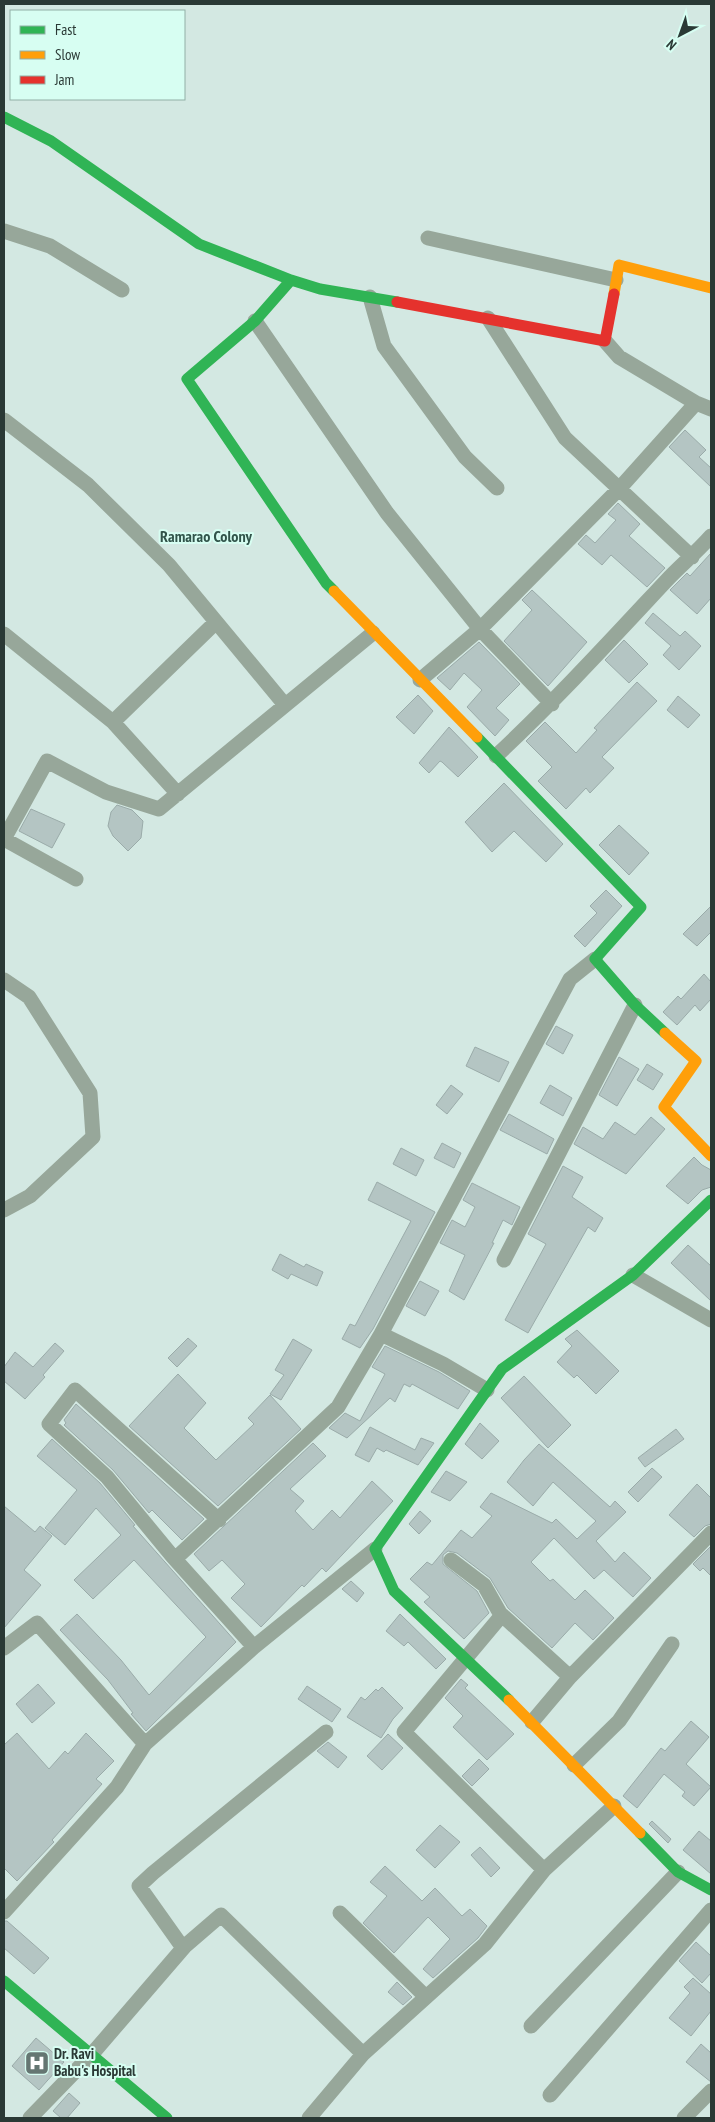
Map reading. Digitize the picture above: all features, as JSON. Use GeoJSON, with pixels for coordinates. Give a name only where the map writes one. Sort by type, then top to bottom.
{"type":"FeatureCollection","features":[{"type":"Feature","properties":{"kind":"street"},"geometry":{"type":"LineString","coordinates":[[4,117],[51,141],[199,244],[291,280],[320,289],[488,318],[605,341],[619,357],[696,403],[711,409]]}},
{"type":"Feature","properties":{"kind":"street"},"geometry":{"type":"LineString","coordinates":[[4,231],[50,246],[122,290]]}},
{"type":"Feature","properties":{"kind":"street"},"geometry":{"type":"LineString","coordinates":[[428,238],[616,280]]}},
{"type":"Feature","properties":{"kind":"street"},"geometry":{"type":"LineString","coordinates":[[605,341],[619,265],[711,288]]}},
{"type":"Feature","properties":{"kind":"street"},"geometry":{"type":"LineString","coordinates":[[175,1559],[338,1407],[381,1334],[570,979],[595,959],[641,907],[326,583],[187,379],[255,321],[291,280]]}},
{"type":"Feature","properties":{"kind":"street"},"geometry":{"type":"LineString","coordinates":[[370,297],[384,346],[465,457],[496,488]]}},
{"type":"Feature","properties":{"kind":"street"},"geometry":{"type":"LineString","coordinates":[[488,318],[565,438],[692,558]]}},
{"type":"Feature","properties":{"kind":"street"},"geometry":{"type":"LineString","coordinates":[[255,321],[387,513],[480,629],[552,704]]}},
{"type":"Feature","properties":{"kind":"street"},"geometry":{"type":"LineString","coordinates":[[420,680],[480,629],[619,489],[696,403]]}},
{"type":"Feature","properties":{"kind":"street"},"geometry":{"type":"LineString","coordinates":[[4,420],[88,485],[169,564],[285,706]]}},
{"type":"Feature","properties":{"kind":"street"},"geometry":{"type":"LineString","coordinates":[[496,756],[552,704],[668,578],[692,558],[711,536]]}},
{"type":"Feature","properties":{"kind":"street"},"geometry":{"type":"LineString","coordinates":[[113,722],[216,622]]}},
{"type":"Feature","properties":{"kind":"street"},"geometry":{"type":"LineString","coordinates":[[76,879],[4,839],[47,760],[106,792],[159,809],[374,633]]}},
{"type":"Feature","properties":{"kind":"street"},"geometry":{"type":"LineString","coordinates":[[4,634],[113,722],[178,794]]}},
{"type":"Feature","properties":{"kind":"street"},"geometry":{"type":"LineString","coordinates":[[595,959],[635,1005],[696,1061],[664,1107],[711,1156]]}},
{"type":"Feature","properties":{"kind":"street"},"geometry":{"type":"LineString","coordinates":[[4,980],[29,997],[90,1093],[93,1136],[30,1196],[4,1210]]}},
{"type":"Feature","properties":{"kind":"street"},"geometry":{"type":"LineString","coordinates":[[504,1260],[635,1005]]}},
{"type":"Feature","properties":{"kind":"street"},"geometry":{"type":"LineString","coordinates":[[4,1912],[117,1787],[145,1744],[254,1647],[375,1549],[502,1369],[632,1275],[711,1200]]}},
{"type":"Feature","properties":{"kind":"street"},"geometry":{"type":"LineString","coordinates":[[632,1275],[711,1320]]}},
{"type":"Feature","properties":{"kind":"street"},"geometry":{"type":"LineString","coordinates":[[381,1334],[443,1364],[487,1390]]}},
{"type":"Feature","properties":{"kind":"street"},"geometry":{"type":"LineString","coordinates":[[219,1520],[75,1390],[50,1424],[107,1477],[175,1559],[254,1647]]}},
{"type":"Feature","properties":{"kind":"street"},"geometry":{"type":"LineString","coordinates":[[532,1722],[570,1677],[711,1533]]}},
{"type":"Feature","properties":{"kind":"street"},"geometry":{"type":"LineString","coordinates":[[375,1549],[394,1591],[532,1722],[678,1872],[711,1890]]}},
{"type":"Feature","properties":{"kind":"street"},"geometry":{"type":"LineString","coordinates":[[451,1560],[484,1585],[501,1615],[570,1677]]}},
{"type":"Feature","properties":{"kind":"street"},"geometry":{"type":"LineString","coordinates":[[501,1615],[404,1732],[544,1870]]}},
{"type":"Feature","properties":{"kind":"street"},"geometry":{"type":"LineString","coordinates":[[4,1648],[37,1623],[145,1744]]}},
{"type":"Feature","properties":{"kind":"street"},"geometry":{"type":"LineString","coordinates":[[574,1765],[619,1721],[672,1644]]}},
{"type":"Feature","properties":{"kind":"street"},"geometry":{"type":"LineString","coordinates":[[183,1948],[139,1886],[326,1732]]}},
{"type":"Feature","properties":{"kind":"street"},"geometry":{"type":"LineString","coordinates":[[309,2118],[363,2054],[485,1944],[544,1870],[614,1806]]}},
{"type":"Feature","properties":{"kind":"street"},"geometry":{"type":"LineString","coordinates":[[531,2026],[678,1872]]}},
{"type":"Feature","properties":{"kind":"street"},"geometry":{"type":"LineString","coordinates":[[550,2095],[711,1910]]}},
{"type":"Feature","properties":{"kind":"street"},"geometry":{"type":"LineString","coordinates":[[340,1913],[426,1997]]}},
{"type":"Feature","properties":{"kind":"street"},"geometry":{"type":"LineString","coordinates":[[30,2118],[92,2054],[183,1948],[222,1915],[363,2054]]}},
{"type":"Feature","properties":{"kind":"street"},"geometry":{"type":"LineString","coordinates":[[4,1981],[167,2118]]}},
{"type":"Feature","properties":{"kind":"street"},"geometry":{"type":"LineString","coordinates":[[684,2118],[711,2092]]}},
{"type":"Feature","properties":{"kind":"building"},"geometry":{"type":"Polygon","coordinates":[[[685,430],[706,450],[699,457],[711,468],[711,487],[669,447],[685,430]]]}},
{"type":"Feature","properties":{"kind":"building"},"geometry":{"type":"Polygon","coordinates":[[[618,503],[640,524],[629,536],[665,568],[647,587],[611,555],[602,565],[578,544],[586,535],[595,543],[616,520],[608,514],[618,503]]]}},
{"type":"Feature","properties":{"kind":"building"},"geometry":{"type":"Polygon","coordinates":[[[711,553],[711,598],[697,614],[670,590],[687,573],[690,576],[711,553]]]}},
{"type":"Feature","properties":{"kind":"building"},"geometry":{"type":"Polygon","coordinates":[[[532,590],[587,642],[548,686],[504,641],[532,610],[522,600],[532,590]]]}},
{"type":"Feature","properties":{"kind":"building"},"geometry":{"type":"Polygon","coordinates":[[[653,613],[680,636],[685,631],[701,646],[679,670],[663,655],[671,646],[645,623],[653,613]]]}},
{"type":"Feature","properties":{"kind":"building"},"geometry":{"type":"Polygon","coordinates":[[[624,640],[648,664],[629,683],[605,660],[624,640]]]}},
{"type":"Feature","properties":{"kind":"building"},"geometry":{"type":"Polygon","coordinates":[[[479,642],[520,684],[496,708],[509,720],[495,736],[467,707],[482,690],[464,673],[450,690],[437,678],[479,642]]]}},
{"type":"Feature","properties":{"kind":"building"},"geometry":{"type":"Polygon","coordinates":[[[637,682],[657,701],[602,757],[614,768],[590,793],[586,788],[566,809],[538,781],[552,767],[526,741],[545,722],[576,753],[597,730],[594,728],[637,682]]]}},
{"type":"Feature","properties":{"kind":"building"},"geometry":{"type":"Polygon","coordinates":[[[418,695],[433,711],[414,734],[396,717],[418,695]]]}},
{"type":"Feature","properties":{"kind":"building"},"geometry":{"type":"Polygon","coordinates":[[[678,696],[700,715],[688,728],[667,710],[678,696]]]}},
{"type":"Feature","properties":{"kind":"building"},"geometry":{"type":"Polygon","coordinates":[[[449,727],[478,757],[458,777],[440,761],[429,773],[419,763],[449,727]]]}},
{"type":"Feature","properties":{"kind":"building"},"geometry":{"type":"Polygon","coordinates":[[[504,783],[563,844],[546,862],[514,831],[492,852],[465,822],[504,783]]]}},
{"type":"Feature","properties":{"kind":"building"},"geometry":{"type":"Polygon","coordinates":[[[117,805],[132,810],[143,821],[141,838],[128,851],[113,836],[108,826],[111,812],[117,805]]]}},
{"type":"Feature","properties":{"kind":"building"},"geometry":{"type":"Polygon","coordinates":[[[31,809],[65,824],[52,848],[19,831],[31,809]]]}},
{"type":"Feature","properties":{"kind":"building"},"geometry":{"type":"Polygon","coordinates":[[[619,825],[649,853],[629,875],[599,845],[619,825]]]}},
{"type":"Feature","properties":{"kind":"building"},"geometry":{"type":"Polygon","coordinates":[[[606,890],[622,906],[585,947],[574,936],[597,913],[590,906],[606,890]]]}},
{"type":"Feature","properties":{"kind":"building"},"geometry":{"type":"Polygon","coordinates":[[[711,906],[711,932],[697,946],[683,934],[711,906]]]}},
{"type":"Feature","properties":{"kind":"building"},"geometry":{"type":"Polygon","coordinates":[[[704,974],[711,982],[711,999],[700,1011],[695,1005],[677,1025],[663,1012],[678,996],[681,999],[704,974]]]}},
{"type":"Feature","properties":{"kind":"building"},"geometry":{"type":"Polygon","coordinates":[[[556,1026],[573,1035],[563,1054],[546,1044],[556,1026]]]}},
{"type":"Feature","properties":{"kind":"building"},"geometry":{"type":"Polygon","coordinates":[[[475,1047],[509,1062],[499,1082],[466,1066],[475,1047]]]}},
{"type":"Feature","properties":{"kind":"building"},"geometry":{"type":"Polygon","coordinates":[[[619,1057],[639,1069],[617,1106],[599,1095],[619,1057]]]}},
{"type":"Feature","properties":{"kind":"building"},"geometry":{"type":"Polygon","coordinates":[[[647,1064],[663,1074],[653,1090],[637,1080],[647,1064]]]}},
{"type":"Feature","properties":{"kind":"building"},"geometry":{"type":"Polygon","coordinates":[[[451,1085],[463,1094],[447,1114],[436,1105],[451,1085]]]}},
{"type":"Feature","properties":{"kind":"building"},"geometry":{"type":"Polygon","coordinates":[[[550,1085],[572,1098],[563,1116],[540,1103],[550,1085]]]}},
{"type":"Feature","properties":{"kind":"building"},"geometry":{"type":"Polygon","coordinates":[[[509,1114],[554,1139],[547,1154],[500,1130],[509,1114]]]}},
{"type":"Feature","properties":{"kind":"building"},"geometry":{"type":"Polygon","coordinates":[[[651,1117],[665,1129],[626,1174],[574,1144],[583,1127],[603,1139],[615,1122],[635,1135],[651,1117]]]}},
{"type":"Feature","properties":{"kind":"building"},"geometry":{"type":"Polygon","coordinates":[[[442,1143],[461,1153],[454,1168],[434,1158],[442,1143]]]}},
{"type":"Feature","properties":{"kind":"building"},"geometry":{"type":"Polygon","coordinates":[[[401,1148],[424,1160],[416,1176],[393,1164],[401,1148]]]}},
{"type":"Feature","properties":{"kind":"building"},"geometry":{"type":"Polygon","coordinates":[[[694,1157],[711,1170],[711,1187],[702,1190],[688,1204],[666,1186],[694,1157]]]}},
{"type":"Feature","properties":{"kind":"building"},"geometry":{"type":"Polygon","coordinates":[[[563,1166],[583,1177],[572,1197],[603,1218],[595,1232],[588,1227],[528,1333],[505,1320],[546,1244],[528,1234],[563,1166]]]}},
{"type":"Feature","properties":{"kind":"building"},"geometry":{"type":"Polygon","coordinates":[[[377,1182],[435,1212],[373,1329],[360,1348],[342,1339],[350,1324],[355,1326],[411,1221],[368,1200],[377,1182]]]}},
{"type":"Feature","properties":{"kind":"building"},"geometry":{"type":"Polygon","coordinates":[[[472,1183],[520,1207],[512,1225],[503,1220],[492,1243],[494,1243],[464,1300],[449,1291],[465,1255],[440,1243],[452,1220],[465,1227],[475,1207],[463,1200],[472,1183]]]}},
{"type":"Feature","properties":{"kind":"building"},"geometry":{"type":"Polygon","coordinates":[[[688,1245],[711,1266],[711,1301],[671,1263],[688,1245]]]}},
{"type":"Feature","properties":{"kind":"building"},"geometry":{"type":"Polygon","coordinates":[[[280,1254],[304,1267],[306,1264],[323,1272],[317,1286],[291,1274],[288,1279],[272,1270],[280,1254]]]}},
{"type":"Feature","properties":{"kind":"building"},"geometry":{"type":"Polygon","coordinates":[[[420,1281],[439,1291],[425,1316],[406,1306],[420,1281]]]}},
{"type":"Feature","properties":{"kind":"building"},"geometry":{"type":"Polygon","coordinates":[[[577,1330],[619,1371],[596,1394],[577,1375],[574,1378],[557,1362],[572,1346],[565,1339],[577,1330]]]}},
{"type":"Feature","properties":{"kind":"building"},"geometry":{"type":"Polygon","coordinates":[[[188,1338],[197,1346],[177,1367],[168,1358],[188,1338]]]}},
{"type":"Feature","properties":{"kind":"building"},"geometry":{"type":"Polygon","coordinates":[[[293,1339],[312,1350],[281,1400],[270,1394],[284,1375],[275,1370],[293,1339]]]}},
{"type":"Feature","properties":{"kind":"building"},"geometry":{"type":"Polygon","coordinates":[[[55,1343],[64,1351],[43,1375],[45,1377],[25,1399],[4,1381],[4,1367],[15,1352],[33,1367],[55,1343]]]}},
{"type":"Feature","properties":{"kind":"building"},"geometry":{"type":"Polygon","coordinates":[[[385,1346],[439,1372],[470,1391],[458,1409],[412,1384],[410,1387],[404,1384],[395,1402],[390,1398],[347,1438],[329,1428],[345,1413],[360,1421],[385,1374],[372,1367],[385,1346]]]}},
{"type":"Feature","properties":{"kind":"building"},"geometry":{"type":"Polygon","coordinates":[[[178,1374],[206,1403],[184,1428],[216,1460],[254,1424],[248,1418],[270,1395],[301,1429],[218,1506],[129,1426],[178,1374]]]}},
{"type":"Feature","properties":{"kind":"building"},"geometry":{"type":"Polygon","coordinates":[[[524,1376],[571,1425],[548,1448],[501,1398],[524,1376]]]}},
{"type":"Feature","properties":{"kind":"building"},"geometry":{"type":"Polygon","coordinates":[[[76,1404],[204,1519],[182,1540],[152,1510],[149,1513],[113,1470],[64,1425],[66,1423],[64,1420],[76,1404]]]}},
{"type":"Feature","properties":{"kind":"building"},"geometry":{"type":"Polygon","coordinates":[[[480,1423],[499,1441],[482,1459],[465,1444],[480,1423]]]}},
{"type":"Feature","properties":{"kind":"building"},"geometry":{"type":"Polygon","coordinates":[[[370,1427],[415,1450],[421,1438],[434,1443],[418,1465],[386,1450],[384,1452],[377,1448],[369,1462],[355,1455],[370,1427]]]}},
{"type":"Feature","properties":{"kind":"building"},"geometry":{"type":"Polygon","coordinates":[[[676,1429],[684,1439],[645,1467],[638,1458],[676,1429]]]}},
{"type":"Feature","properties":{"kind":"building"},"geometry":{"type":"Polygon","coordinates":[[[52,1439],[100,1483],[135,1525],[133,1526],[236,1642],[146,1731],[131,1714],[133,1713],[108,1680],[60,1630],[77,1614],[121,1660],[149,1695],[206,1637],[134,1560],[93,1599],[74,1580],[121,1535],[96,1508],[65,1545],[45,1528],[77,1490],[37,1456],[52,1439]]]}},
{"type":"Feature","properties":{"kind":"building"},"geometry":{"type":"Polygon","coordinates":[[[313,1443],[326,1456],[290,1489],[304,1501],[295,1511],[313,1530],[332,1510],[340,1518],[372,1481],[393,1501],[326,1572],[322,1568],[304,1587],[302,1585],[261,1627],[231,1598],[245,1584],[222,1560],[209,1571],[194,1554],[313,1443]]]}},
{"type":"Feature","properties":{"kind":"building"},"geometry":{"type":"Polygon","coordinates":[[[539,1444],[610,1507],[615,1501],[626,1512],[596,1541],[615,1562],[624,1552],[651,1578],[633,1597],[604,1570],[594,1579],[554,1538],[531,1562],[550,1581],[553,1579],[575,1600],[585,1590],[614,1618],[593,1640],[575,1623],[552,1648],[508,1608],[490,1578],[457,1553],[448,1551],[443,1555],[443,1564],[477,1591],[489,1613],[464,1639],[424,1602],[430,1597],[410,1579],[427,1562],[432,1565],[461,1530],[472,1538],[492,1516],[480,1507],[491,1493],[552,1523],[556,1519],[577,1539],[596,1521],[553,1482],[533,1506],[507,1482],[539,1444]]]}},
{"type":"Feature","properties":{"kind":"building"},"geometry":{"type":"Polygon","coordinates":[[[652,1468],[662,1477],[638,1502],[628,1492],[652,1468]]]}},
{"type":"Feature","properties":{"kind":"building"},"geometry":{"type":"Polygon","coordinates":[[[446,1471],[467,1482],[450,1501],[431,1492],[446,1471]]]}},
{"type":"Feature","properties":{"kind":"building"},"geometry":{"type":"Polygon","coordinates":[[[697,1484],[711,1498],[711,1524],[705,1526],[694,1537],[669,1515],[697,1484]]]}},
{"type":"Feature","properties":{"kind":"building"},"geometry":{"type":"Polygon","coordinates":[[[4,1506],[35,1532],[40,1526],[52,1536],[24,1570],[41,1585],[4,1628],[4,1506]]]}},
{"type":"Feature","properties":{"kind":"building"},"geometry":{"type":"Polygon","coordinates":[[[420,1511],[431,1521],[419,1534],[409,1524],[420,1511]]]}},
{"type":"Feature","properties":{"kind":"building"},"geometry":{"type":"Polygon","coordinates":[[[711,1546],[711,1576],[703,1568],[700,1571],[693,1564],[711,1546]]]}},
{"type":"Feature","properties":{"kind":"building"},"geometry":{"type":"Polygon","coordinates":[[[351,1581],[364,1593],[357,1602],[342,1589],[351,1581]]]}},
{"type":"Feature","properties":{"kind":"building"},"geometry":{"type":"Polygon","coordinates":[[[400,1614],[446,1659],[436,1669],[408,1642],[404,1646],[386,1631],[400,1614]]]}},
{"type":"Feature","properties":{"kind":"building"},"geometry":{"type":"Polygon","coordinates":[[[461,1679],[468,1685],[465,1688],[514,1734],[487,1760],[453,1727],[463,1716],[445,1698],[461,1679]]]}},
{"type":"Feature","properties":{"kind":"building"},"geometry":{"type":"Polygon","coordinates":[[[38,1684],[55,1703],[32,1723],[16,1704],[38,1684]]]}},
{"type":"Feature","properties":{"kind":"building"},"geometry":{"type":"Polygon","coordinates":[[[307,1686],[341,1709],[332,1722],[298,1699],[307,1686]]]}},
{"type":"Feature","properties":{"kind":"building"},"geometry":{"type":"Polygon","coordinates":[[[382,1687],[403,1708],[393,1719],[381,1738],[347,1717],[361,1697],[365,1700],[376,1689],[378,1691],[382,1687]]]}},
{"type":"Feature","properties":{"kind":"building"},"geometry":{"type":"Polygon","coordinates":[[[691,1721],[709,1737],[686,1764],[711,1787],[694,1806],[682,1796],[685,1792],[664,1774],[637,1808],[623,1796],[661,1748],[665,1751],[691,1721]]]}},
{"type":"Feature","properties":{"kind":"building"},"geometry":{"type":"Polygon","coordinates":[[[17,1733],[49,1769],[65,1751],[68,1754],[86,1733],[114,1761],[96,1779],[102,1784],[52,1840],[54,1842],[17,1881],[4,1868],[4,1745],[17,1733]]]}},
{"type":"Feature","properties":{"kind":"building"},"geometry":{"type":"Polygon","coordinates":[[[388,1734],[403,1748],[382,1770],[367,1756],[388,1734]]]}},
{"type":"Feature","properties":{"kind":"building"},"geometry":{"type":"Polygon","coordinates":[[[328,1742],[347,1757],[338,1768],[317,1751],[328,1742]]]}},
{"type":"Feature","properties":{"kind":"building"},"geometry":{"type":"Polygon","coordinates":[[[479,1759],[489,1769],[472,1786],[462,1776],[479,1759]]]}},
{"type":"Feature","properties":{"kind":"building"},"geometry":{"type":"Polygon","coordinates":[[[652,1821],[671,1839],[668,1843],[649,1824],[652,1821]]]}},
{"type":"Feature","properties":{"kind":"building"},"geometry":{"type":"Polygon","coordinates":[[[440,1825],[460,1842],[435,1868],[416,1850],[440,1825]]]}},
{"type":"Feature","properties":{"kind":"building"},"geometry":{"type":"Polygon","coordinates":[[[699,1831],[711,1841],[711,1874],[683,1850],[699,1831]]]}},
{"type":"Feature","properties":{"kind":"building"},"geometry":{"type":"Polygon","coordinates":[[[480,1847],[500,1868],[491,1877],[471,1855],[480,1847]]]}},
{"type":"Feature","properties":{"kind":"building"},"geometry":{"type":"Polygon","coordinates":[[[385,1866],[422,1901],[435,1888],[462,1916],[470,1909],[487,1926],[478,1938],[433,1978],[423,1969],[450,1939],[428,1917],[394,1953],[363,1923],[387,1896],[370,1882],[385,1866]]]}},
{"type":"Feature","properties":{"kind":"building"},"geometry":{"type":"Polygon","coordinates":[[[4,1921],[7,1921],[49,1958],[34,1974],[4,1948],[4,1921]]]}},
{"type":"Feature","properties":{"kind":"building"},"geometry":{"type":"Polygon","coordinates":[[[696,1942],[711,1956],[711,1973],[702,1983],[679,1961],[696,1942]]]}},
{"type":"Feature","properties":{"kind":"building"},"geometry":{"type":"Polygon","coordinates":[[[693,1978],[711,1994],[711,2011],[691,2036],[669,2018],[690,1993],[684,1987],[693,1978]]]}},
{"type":"Feature","properties":{"kind":"building"},"geometry":{"type":"Polygon","coordinates":[[[397,1982],[412,1997],[403,2005],[388,1992],[397,1982]]]}},
{"type":"Feature","properties":{"kind":"building"},"geometry":{"type":"Polygon","coordinates":[[[36,2038],[64,2062],[39,2090],[12,2066],[36,2038]]]}},
{"type":"Feature","properties":{"kind":"building"},"geometry":{"type":"Polygon","coordinates":[[[701,2044],[711,2053],[711,2082],[686,2062],[701,2044]]]}},
{"type":"Feature","properties":{"kind":"building"},"geometry":{"type":"Polygon","coordinates":[[[69,2093],[80,2103],[67,2118],[61,2118],[53,2111],[69,2093]]]}},
{"type":"Feature","properties":{"kind":"traffic: fast"},"geometry":{"type":"LineString","coordinates":[[4,117],[51,141],[199,244],[291,280],[320,289],[397,302]]}},
{"type":"Feature","properties":{"kind":"traffic: fast"},"geometry":{"type":"LineString","coordinates":[[291,280],[255,321],[187,379],[326,583],[334,591]]}},
{"type":"Feature","properties":{"kind":"traffic: fast"},"geometry":{"type":"LineString","coordinates":[[477,737],[641,907],[595,959],[635,1005],[665,1033]]}},
{"type":"Feature","properties":{"kind":"traffic: fast"},"geometry":{"type":"LineString","coordinates":[[509,1700],[394,1591],[375,1549],[502,1369],[633,1275],[711,1200]]}},
{"type":"Feature","properties":{"kind":"traffic: fast"},"geometry":{"type":"LineString","coordinates":[[640,1833],[678,1872],[711,1890]]}},
{"type":"Feature","properties":{"kind":"traffic: fast"},"geometry":{"type":"LineString","coordinates":[[4,1981],[167,2118]]}},
{"type":"Feature","properties":{"kind":"traffic: slow"},"geometry":{"type":"LineString","coordinates":[[614,294],[619,265],[711,288]]}},
{"type":"Feature","properties":{"kind":"traffic: slow"},"geometry":{"type":"LineString","coordinates":[[334,591],[477,737]]}},
{"type":"Feature","properties":{"kind":"traffic: slow"},"geometry":{"type":"LineString","coordinates":[[665,1033],[696,1061],[664,1107],[711,1156]]}},
{"type":"Feature","properties":{"kind":"traffic: slow"},"geometry":{"type":"LineString","coordinates":[[509,1700],[640,1833]]}},
{"type":"Feature","properties":{"kind":"traffic: jam"},"geometry":{"type":"LineString","coordinates":[[397,302],[605,341],[614,294]]}},
{"type":"Feature","properties":{"kind":"place","name":"Dr. Ravi Babu's Hospital"},"geometry":{"type":"Point","coordinates":[37,2063]}},
{"type":"Feature","properties":{"kind":"district","name":"Ramarao Colony"},"geometry":{"type":"Point","coordinates":[206,536]}}]}
